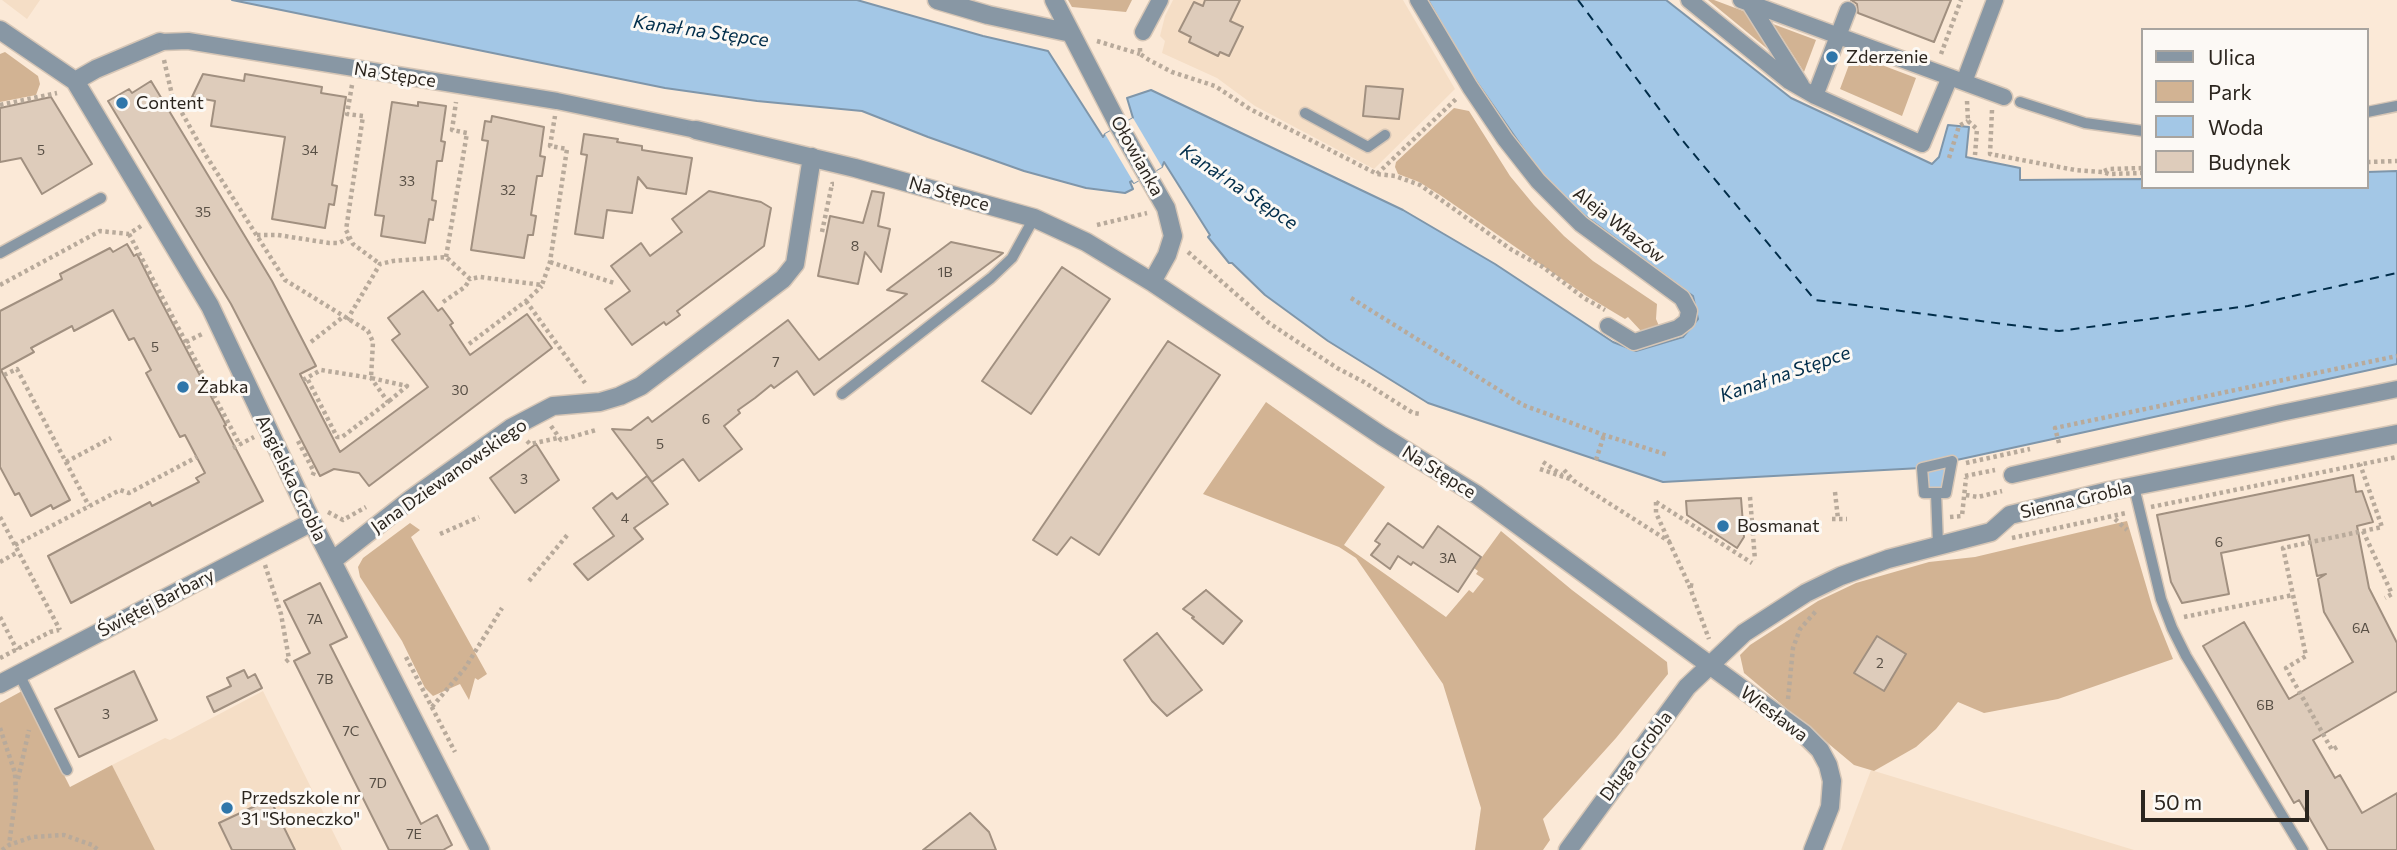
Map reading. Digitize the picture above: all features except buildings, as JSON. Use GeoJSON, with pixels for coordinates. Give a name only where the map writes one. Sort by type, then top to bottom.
{"type":"FeatureCollection","features":[{"type":"Feature","properties":{"kind":"street"},"geometry":{"type":"LineString","coordinates":[[937,0],[988,15],[1071,33]]}},
{"type":"Feature","properties":{"kind":"street","name":"Ołowianka"},"geometry":{"type":"LineString","coordinates":[[1054,0],[1119,126],[1166,208],[1173,236],[1167,256],[1152,282]]}},
{"type":"Feature","properties":{"kind":"street"},"geometry":{"type":"LineString","coordinates":[[1143,32],[1160,0]]}},
{"type":"Feature","properties":{"kind":"street","name":"Aleja Włazów"},"geometry":{"type":"LineString","coordinates":[[1418,0],[1470,87],[1505,139],[1538,181],[1581,224],[1682,298],[1689,311],[1688,321],[1678,328],[1634,342],[1611,321]]}},
{"type":"Feature","properties":{"kind":"street"},"geometry":{"type":"LineString","coordinates":[[1689,0],[1789,81],[1922,144],[1957,80],[1995,0]]}},
{"type":"Feature","properties":{"kind":"street"},"geometry":{"type":"LineString","coordinates":[[1746,1],[1810,93]]}},
{"type":"Feature","properties":{"kind":"street"},"geometry":{"type":"LineString","coordinates":[[1746,1],[1998,95]]}},
{"type":"Feature","properties":{"kind":"street"},"geometry":{"type":"LineString","coordinates":[[1810,93],[1848,9]]}},
{"type":"Feature","properties":{"kind":"street","name":"Angielska Grobla"},"geometry":{"type":"LineString","coordinates":[[0,30],[75,81],[210,306],[317,516],[332,561],[480,850]]}},
{"type":"Feature","properties":{"kind":"street","name":"Na Stępce"},"geometry":{"type":"LineString","coordinates":[[75,81],[108,63],[160,42],[188,41],[557,101],[812,157],[1034,218],[1086,242],[1152,282],[1382,436],[1477,495],[1713,662]]}},
{"type":"Feature","properties":{"kind":"street","name":"Jana Dziewanowskiego"},"geometry":{"type":"LineString","coordinates":[[332,561],[411,499],[511,428],[554,406],[600,402],[641,386],[783,279],[795,264],[812,157]]}},
{"type":"Feature","properties":{"kind":"street"},"geometry":{"type":"LineString","coordinates":[[2012,475],[2397,389]]}},
{"type":"Feature","properties":{"kind":"street","name":"Sienna Grobla"},"geometry":{"type":"LineString","coordinates":[[1713,662],[1744,633],[1794,599],[1841,576],[1938,545],[1991,532],[2010,515],[2134,486],[2397,434]]}},
{"type":"Feature","properties":{"kind":"street","name":"Świętej Barbary"},"geometry":{"type":"LineString","coordinates":[[0,684],[317,516]]}},
{"type":"Feature","properties":{"kind":"street","name":"Wiesława"},"geometry":{"type":"LineString","coordinates":[[1713,662],[1820,750],[1828,765],[1832,781],[1830,807],[1813,850]]}},
{"type":"Feature","properties":{"kind":"street","name":"Długa Grobla"},"geometry":{"type":"LineString","coordinates":[[1567,850],[1687,687],[1713,662]]}},
{"type":"Feature","properties":{"kind":"lane"},"geometry":{"type":"LineString","coordinates":[[2020,102],[2085,122],[2142,131]]}},
{"type":"Feature","properties":{"kind":"lane"},"geometry":{"type":"LineString","coordinates":[[2369,112],[2397,106]]}},
{"type":"Feature","properties":{"kind":"lane"},"geometry":{"type":"LineString","coordinates":[[1305,113],[1368,147],[1385,135]]}},
{"type":"Feature","properties":{"kind":"lane"},"geometry":{"type":"LineString","coordinates":[[0,253],[101,198]]}},
{"type":"Feature","properties":{"kind":"lane"},"geometry":{"type":"LineString","coordinates":[[842,394],[991,278],[1012,258],[1034,218]]}},
{"type":"Feature","properties":{"kind":"lane"},"geometry":{"type":"LineString","coordinates":[[2134,486],[2161,599],[2169,620],[2186,656],[2303,850]]}},
{"type":"Feature","properties":{"kind":"lane"},"geometry":{"type":"LineString","coordinates":[[1936,493],[1938,545]]}},
{"type":"Feature","properties":{"kind":"lane"},"geometry":{"type":"LineString","coordinates":[[23,672],[35,706],[67,770]]}},
{"type":"Feature","properties":{"kind":"path"},"geometry":{"type":"LineString","coordinates":[[1934,71],[1961,0]]}},
{"type":"Feature","properties":{"kind":"path"},"geometry":{"type":"LineString","coordinates":[[1140,54],[1143,32]]}},
{"type":"Feature","properties":{"kind":"path"},"geometry":{"type":"LineString","coordinates":[[1092,40],[1140,54],[1172,72],[1215,86],[1250,109],[1377,174],[1395,176],[1420,185],[1512,250],[1543,267],[1611,321]]}},
{"type":"Feature","properties":{"kind":"path"},"geometry":{"type":"LineString","coordinates":[[164,60],[172,95],[205,154],[285,280],[368,331],[373,341],[371,378],[388,402]]}},
{"type":"Feature","properties":{"kind":"path"},"geometry":{"type":"LineString","coordinates":[[355,68],[347,114],[363,116],[346,222],[349,238],[380,264],[446,257],[470,279]]}},
{"type":"Feature","properties":{"kind":"path"},"geometry":{"type":"LineString","coordinates":[[446,257],[467,133],[452,130],[459,85]]}},
{"type":"Feature","properties":{"kind":"path"},"geometry":{"type":"LineString","coordinates":[[1377,174],[1470,87]]}},
{"type":"Feature","properties":{"kind":"path"},"geometry":{"type":"LineString","coordinates":[[0,105],[60,93]]}},
{"type":"Feature","properties":{"kind":"path"},"geometry":{"type":"LineString","coordinates":[[1998,95],[1990,154],[2075,170],[2109,174],[2142,173]]}},
{"type":"Feature","properties":{"kind":"path"},"geometry":{"type":"LineString","coordinates":[[468,344],[526,301],[542,285],[550,262],[568,149],[550,146],[557,101]]}},
{"type":"Feature","properties":{"kind":"path"},"geometry":{"type":"LineString","coordinates":[[1968,121],[1969,113]]}},
{"type":"Feature","properties":{"kind":"path"},"geometry":{"type":"LineString","coordinates":[[1968,121],[1977,129],[1975,155]]}},
{"type":"Feature","properties":{"kind":"path"},"geometry":{"type":"LineString","coordinates":[[1949,158],[1959,126],[1968,121]]}},
{"type":"Feature","properties":{"kind":"path"},"geometry":{"type":"LineString","coordinates":[[2369,162],[2397,162]]}},
{"type":"Feature","properties":{"kind":"path"},"geometry":{"type":"LineString","coordinates":[[2103,172],[2109,169],[2142,167]]}},
{"type":"Feature","properties":{"kind":"path"},"geometry":{"type":"LineString","coordinates":[[822,234],[832,184]]}},
{"type":"Feature","properties":{"kind":"path"},"geometry":{"type":"LineString","coordinates":[[0,285],[100,231],[128,234],[142,226]]}},
{"type":"Feature","properties":{"kind":"path"},"geometry":{"type":"LineString","coordinates":[[128,234],[240,444]]}},
{"type":"Feature","properties":{"kind":"path"},"geometry":{"type":"LineString","coordinates":[[257,235],[278,235],[329,243],[338,243],[349,238]]}},
{"type":"Feature","properties":{"kind":"path"},"geometry":{"type":"LineString","coordinates":[[1185,248],[1269,323],[1337,368],[1413,413],[1420,414]]}},
{"type":"Feature","properties":{"kind":"path"},"geometry":{"type":"LineString","coordinates":[[550,262],[614,283]]}},
{"type":"Feature","properties":{"kind":"path"},"geometry":{"type":"LineString","coordinates":[[311,342],[345,318],[380,264]]}},
{"type":"Feature","properties":{"kind":"path"},"geometry":{"type":"LineString","coordinates":[[443,302],[465,288],[470,279],[480,277],[542,285]]}},
{"type":"Feature","properties":{"kind":"path"},"geometry":{"type":"LineString","coordinates":[[1351,298],[1523,405],[1668,455]]}},
{"type":"Feature","properties":{"kind":"path"},"geometry":{"type":"LineString","coordinates":[[526,301],[586,386]]}},
{"type":"Feature","properties":{"kind":"path"},"geometry":{"type":"LineString","coordinates":[[186,342],[205,332]]}},
{"type":"Feature","properties":{"kind":"path"},"geometry":{"type":"LineString","coordinates":[[2055,444],[2055,428],[2397,356]]}},
{"type":"Feature","properties":{"kind":"path"},"geometry":{"type":"LineString","coordinates":[[4,375],[16,369],[89,506]]}},
{"type":"Feature","properties":{"kind":"path"},"geometry":{"type":"LineString","coordinates":[[321,370],[371,378],[407,386],[342,437],[337,437],[305,379],[321,370]]}},
{"type":"Feature","properties":{"kind":"path"},"geometry":{"type":"LineString","coordinates":[[2325,372],[2326,379]]}},
{"type":"Feature","properties":{"kind":"path"},"geometry":{"type":"LineString","coordinates":[[574,386],[594,385]]}},
{"type":"Feature","properties":{"kind":"path"},"geometry":{"type":"LineString","coordinates":[[546,420],[559,438]]}},
{"type":"Feature","properties":{"kind":"path"},"geometry":{"type":"LineString","coordinates":[[530,444],[559,438],[561,440],[596,430]]}},
{"type":"Feature","properties":{"kind":"path"},"geometry":{"type":"LineString","coordinates":[[1596,460],[1604,435]]}},
{"type":"Feature","properties":{"kind":"path"},"geometry":{"type":"LineString","coordinates":[[233,448],[257,436]]}},
{"type":"Feature","properties":{"kind":"path"},"geometry":{"type":"LineString","coordinates":[[66,462],[111,438]]}},
{"type":"Feature","properties":{"kind":"path"},"geometry":{"type":"LineString","coordinates":[[1962,464],[2038,447]]}},
{"type":"Feature","properties":{"kind":"path"},"geometry":{"type":"LineString","coordinates":[[15,545],[120,490],[129,493],[197,457]]}},
{"type":"Feature","properties":{"kind":"path"},"geometry":{"type":"LineString","coordinates":[[2015,539],[2139,510],[2397,457]]}},
{"type":"Feature","properties":{"kind":"path"},"geometry":{"type":"LineString","coordinates":[[1542,462],[1670,542]]}},
{"type":"Feature","properties":{"kind":"path"},"geometry":{"type":"LineString","coordinates":[[2337,747],[2332,750],[2286,668],[2306,656],[2283,548],[2382,527],[2360,464]]}},
{"type":"Feature","properties":{"kind":"path"},"geometry":{"type":"LineString","coordinates":[[1540,469],[1571,480]]}},
{"type":"Feature","properties":{"kind":"path"},"geometry":{"type":"LineString","coordinates":[[1564,470],[1571,480]]}},
{"type":"Feature","properties":{"kind":"path"},"geometry":{"type":"LineString","coordinates":[[1835,492],[1835,519],[1847,519]]}},
{"type":"Feature","properties":{"kind":"path"},"geometry":{"type":"LineString","coordinates":[[1713,662],[1692,585],[1656,513],[1656,502],[1754,562],[1750,497]]}},
{"type":"Feature","properties":{"kind":"path"},"geometry":{"type":"LineString","coordinates":[[317,516],[343,520],[376,501]]}},
{"type":"Feature","properties":{"kind":"path"},"geometry":{"type":"LineString","coordinates":[[0,517],[60,630]]}},
{"type":"Feature","properties":{"kind":"path"},"geometry":{"type":"LineString","coordinates":[[440,534],[479,517]]}},
{"type":"Feature","properties":{"kind":"path"},"geometry":{"type":"LineString","coordinates":[[2363,531],[2392,594],[2385,598]]}},
{"type":"Feature","properties":{"kind":"path"},"geometry":{"type":"LineString","coordinates":[[528,581],[569,533]]}},
{"type":"Feature","properties":{"kind":"path"},"geometry":{"type":"LineString","coordinates":[[0,562],[18,552]]}},
{"type":"Feature","properties":{"kind":"path"},"geometry":{"type":"LineString","coordinates":[[264,561],[281,614],[289,659],[283,664]]}},
{"type":"Feature","properties":{"kind":"path"},"geometry":{"type":"LineString","coordinates":[[2169,620],[2293,596]]}},
{"type":"Feature","properties":{"kind":"path"},"geometry":{"type":"LineString","coordinates":[[1786,721],[1793,648],[1800,629],[1826,604]]}},
{"type":"Feature","properties":{"kind":"path"},"geometry":{"type":"LineString","coordinates":[[432,707],[465,668],[502,608]]}},
{"type":"Feature","properties":{"kind":"path"},"geometry":{"type":"LineString","coordinates":[[0,617],[17,649],[23,672]]}},
{"type":"Feature","properties":{"kind":"path"},"geometry":{"type":"LineString","coordinates":[[0,658],[50,632],[69,628]]}},
{"type":"Feature","properties":{"kind":"path"},"geometry":{"type":"LineString","coordinates":[[405,655],[456,755]]}},
{"type":"Feature","properties":{"kind":"path"},"geometry":{"type":"LineString","coordinates":[[9,845],[19,772],[35,706]]}},
{"type":"Feature","properties":{"kind":"path"},"geometry":{"type":"LineString","coordinates":[[0,728],[15,773],[16,794]]}},
{"type":"Feature","properties":{"kind":"path"},"geometry":{"type":"LineString","coordinates":[[2,850],[32,838],[64,835],[92,845],[97,850]]}},
{"type":"Feature","properties":{"kind":"shaded area"},"geometry":{"type":"Polygon","coordinates":[[[2,0],[40,0],[27,19],[2,0]]]}},
{"type":"Feature","properties":{"kind":"shaded area"},"geometry":{"type":"Polygon","coordinates":[[[1173,0],[1403,0],[1455,89],[1374,169],[1255,106],[1217,78],[1162,53],[1165,41],[1160,36],[1173,0]]]}},
{"type":"Feature","properties":{"kind":"shaded area","name":"Przedszkole nr 31 \"Słoneczko\""},"geometry":{"type":"Polygon","coordinates":[[[263,691],[342,850],[155,850],[112,765],[165,738],[170,740],[263,691]]]}},
{"type":"Feature","properties":{"kind":"shaded area"},"geometry":{"type":"Polygon","coordinates":[[[1871,770],[2134,850],[1841,850],[1871,770]]]}},
{"type":"Feature","properties":{"kind":"green space"},"geometry":{"type":"Polygon","coordinates":[[[1068,0],[1132,0],[1126,12],[1072,7],[1068,0]]]}},
{"type":"Feature","properties":{"kind":"green space"},"geometry":{"type":"Polygon","coordinates":[[[1708,0],[1746,12],[1770,51],[1708,0]]]}},
{"type":"Feature","properties":{"kind":"green space"},"geometry":{"type":"Polygon","coordinates":[[[1773,24],[1816,40],[1804,72],[1773,24]]]}},
{"type":"Feature","properties":{"kind":"green space"},"geometry":{"type":"Polygon","coordinates":[[[5,52],[38,76],[40,84],[36,95],[0,102],[0,54],[5,52]]]}},
{"type":"Feature","properties":{"kind":"green space"},"geometry":{"type":"Polygon","coordinates":[[[1853,54],[1916,78],[1902,116],[1840,89],[1853,54]]]}},
{"type":"Feature","properties":{"kind":"green space"},"geometry":{"type":"Polygon","coordinates":[[[1454,108],[1469,111],[1510,176],[1564,236],[1593,261],[1657,304],[1656,319],[1659,326],[1641,331],[1628,317],[1625,319],[1585,295],[1440,195],[1419,182],[1398,174],[1396,162],[1454,108]]]}},
{"type":"Feature","properties":{"kind":"green space"},"geometry":{"type":"Polygon","coordinates":[[[1266,402],[1385,487],[1344,545],[1446,617],[1469,590],[1473,593],[1484,579],[1476,574],[1478,571],[1474,568],[1501,531],[1572,590],[1667,662],[1668,674],[1616,738],[1543,819],[1550,840],[1543,850],[1475,850],[1481,808],[1443,684],[1356,558],[1339,547],[1203,494],[1266,402]]]}},
{"type":"Feature","properties":{"kind":"green space"},"geometry":{"type":"Polygon","coordinates":[[[2127,521],[2153,609],[2173,659],[2058,699],[1984,713],[1958,702],[1936,729],[1916,747],[1874,771],[1854,765],[1744,673],[1740,655],[1750,645],[1818,601],[1856,583],[1929,562],[1975,557],[2127,521]]]}},
{"type":"Feature","properties":{"kind":"green space"},"geometry":{"type":"Polygon","coordinates":[[[410,523],[420,530],[411,537],[487,674],[478,680],[475,678],[469,700],[460,684],[433,696],[425,688],[402,641],[360,577],[358,567],[363,558],[410,523]]]}},
{"type":"Feature","properties":{"kind":"green space"},"geometry":{"type":"Polygon","coordinates":[[[22,691],[70,787],[112,765],[155,850],[0,850],[0,703],[22,691]]]}},
{"type":"Feature","properties":{"kind":"water","name":"Kanał na Stępce"},"geometry":{"type":"Polygon","coordinates":[[[232,0],[857,0],[983,36],[1048,51],[1103,137],[1133,118],[1127,98],[1151,90],[1403,210],[1495,264],[1613,342],[1636,351],[1683,337],[1698,319],[1693,296],[1584,215],[1543,177],[1465,65],[1428,0],[1666,0],[1791,98],[1932,164],[1939,157],[1948,125],[1969,127],[1966,157],[2020,168],[2020,180],[2142,179],[2142,189],[2369,189],[2369,172],[2397,171],[2397,364],[1952,461],[1946,493],[1924,493],[1921,468],[1663,482],[1428,403],[1328,341],[1265,295],[1229,263],[1208,237],[1210,235],[1164,162],[1162,167],[1134,183],[1130,182],[1133,189],[1125,193],[1086,188],[1024,171],[862,111],[757,101],[665,88],[232,0]]]}},
{"type":"Feature","properties":{"kind":"pier"},"geometry":{"type":"Polygon","coordinates":[[[1133,118],[1162,167],[1134,183],[1105,134],[1133,118]]]}},
{"type":"Feature","properties":{"kind":"ferry route"},"geometry":{"type":"LineString","coordinates":[[1578,0],[1683,141],[1815,300],[2059,331],[2248,306],[2397,273]]}},
{"type":"Feature","properties":{"kind":"place","name":"Zderzenie"},"geometry":{"type":"Point","coordinates":[1832,57]}},
{"type":"Feature","properties":{"kind":"place","name":"Content"},"geometry":{"type":"Point","coordinates":[122,103]}},
{"type":"Feature","properties":{"kind":"place","name":"Żabka"},"geometry":{"type":"Point","coordinates":[183,387]}},
{"type":"Feature","properties":{"kind":"place","name":"Bosmanat"},"geometry":{"type":"Point","coordinates":[1723,526]}},
{"type":"Feature","properties":{"kind":"place","name":"Przedszkole nr 31 \"Słoneczko\""},"geometry":{"type":"Point","coordinates":[227,808]}}]}
